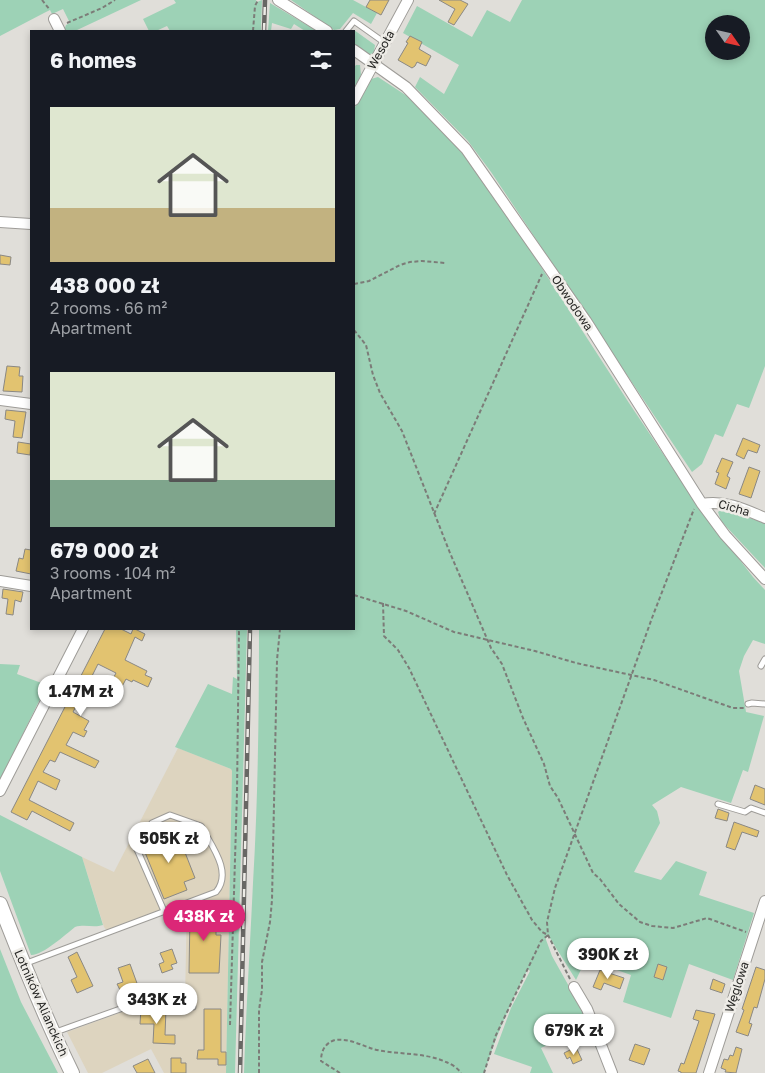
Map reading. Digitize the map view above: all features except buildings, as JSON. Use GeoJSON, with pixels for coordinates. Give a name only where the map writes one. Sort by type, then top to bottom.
{"type":"FeatureCollection","features":[{"type":"Feature","properties":{"kind":"main road","name":"Lotników Alianckich"},"geometry":{"type":"LineString","coordinates":[[0,904],[52,1033],[72,1073]]}},
{"type":"Feature","properties":{"kind":"street"},"geometry":{"type":"LineString","coordinates":[[278,0],[325,30]]}},
{"type":"Feature","properties":{"kind":"street","name":"Wesoła"},"geometry":{"type":"LineString","coordinates":[[355,98],[408,0]]}},
{"type":"Feature","properties":{"kind":"street","name":"Obwodowa"},"geometry":{"type":"LineString","coordinates":[[355,51],[406,87],[466,149],[586,321],[700,501],[725,536],[765,578]]}},
{"type":"Feature","properties":{"kind":"street"},"geometry":{"type":"LineString","coordinates":[[0,222],[30,224]]}},
{"type":"Feature","properties":{"kind":"street"},"geometry":{"type":"LineString","coordinates":[[0,400],[30,404]]}},
{"type":"Feature","properties":{"kind":"street","name":"Cicha"},"geometry":{"type":"LineString","coordinates":[[700,501],[737,506],[765,518]]}},
{"type":"Feature","properties":{"kind":"street"},"geometry":{"type":"LineString","coordinates":[[0,580],[30,586]]}},
{"type":"Feature","properties":{"kind":"street"},"geometry":{"type":"LineString","coordinates":[[0,791],[82,630]]}},
{"type":"Feature","properties":{"kind":"street","name":"Węglowa"},"geometry":{"type":"LineString","coordinates":[[709,1073],[765,901]]}},
{"type":"Feature","properties":{"kind":"street"},"geometry":{"type":"LineString","coordinates":[[574,987],[587,1009],[612,1073]]}},
{"type":"Feature","properties":{"kind":"lane"},"geometry":{"type":"LineString","coordinates":[[347,30],[354,20],[384,43]]}},
{"type":"Feature","properties":{"kind":"lane"},"geometry":{"type":"LineString","coordinates":[[761,666],[765,660]]}},
{"type":"Feature","properties":{"kind":"lane"},"geometry":{"type":"LineString","coordinates":[[748,704],[765,704]]}},
{"type":"Feature","properties":{"kind":"lane"},"geometry":{"type":"LineString","coordinates":[[718,804],[745,812],[751,808],[765,813]]}},
{"type":"Feature","properties":{"kind":"lane"},"geometry":{"type":"LineString","coordinates":[[23,964],[216,892],[222,881],[223,870],[201,826],[170,815],[152,823],[136,848],[164,911]]}},
{"type":"Feature","properties":{"kind":"lane"},"geometry":{"type":"LineString","coordinates":[[52,1033],[137,1004],[193,1006]]}},
{"type":"Feature","properties":{"kind":"path"},"geometry":{"type":"LineString","coordinates":[[42,0],[57,26],[102,8],[115,0]]}},
{"type":"Feature","properties":{"kind":"path"},"geometry":{"type":"LineString","coordinates":[[253,30],[255,6],[258,0]]}},
{"type":"Feature","properties":{"kind":"path"},"geometry":{"type":"LineString","coordinates":[[355,284],[369,281],[410,262],[445,263]]}},
{"type":"Feature","properties":{"kind":"path"},"geometry":{"type":"LineString","coordinates":[[434,514],[542,274],[548,267]]}},
{"type":"Feature","properties":{"kind":"path"},"geometry":{"type":"LineString","coordinates":[[355,331],[366,345],[380,393],[402,432],[434,514],[488,641],[502,664],[523,718],[544,764],[550,786],[593,873],[600,879],[619,904],[640,922],[652,926],[673,928],[707,918],[754,936]]}},
{"type":"Feature","properties":{"kind":"path"},"geometry":{"type":"LineString","coordinates":[[574,987],[548,935],[547,922],[554,888],[631,676],[700,501]]}},
{"type":"Feature","properties":{"kind":"path"},"geometry":{"type":"LineString","coordinates":[[355,595],[430,620],[454,632],[535,651],[576,663],[654,680],[733,708],[743,709],[748,704]]}},
{"type":"Feature","properties":{"kind":"path"},"geometry":{"type":"LineString","coordinates":[[383,603],[384,636],[398,650],[409,668],[507,875],[532,920],[542,932],[548,935]]}},
{"type":"Feature","properties":{"kind":"path"},"geometry":{"type":"LineString","coordinates":[[230,1025],[238,793],[239,630]]}},
{"type":"Feature","properties":{"kind":"path"},"geometry":{"type":"LineString","coordinates":[[259,1073],[259,1010],[262,990],[262,962],[272,900],[277,660],[280,630]]}},
{"type":"Feature","properties":{"kind":"path"},"geometry":{"type":"LineString","coordinates":[[484,1073],[496,1035],[508,1006],[541,941],[548,935]]}},
{"type":"Feature","properties":{"kind":"path"},"geometry":{"type":"LineString","coordinates":[[340,1073],[321,1061],[321,1052],[328,1043],[336,1040],[350,1041],[395,1054],[428,1057],[445,1061],[462,1073]]}},
{"type":"Feature","properties":{"kind":"shaded area"},"geometry":{"type":"Polygon","coordinates":[[[178,748],[232,771],[226,1073],[164,1073],[151,1049],[102,1073],[88,1073],[67,1032],[158,999],[185,999],[187,903],[109,933],[104,927],[82,857],[114,872],[178,748]]]}},
{"type":"Feature","properties":{"kind":"green space"},"geometry":{"type":"Polygon","coordinates":[[[0,0],[141,0],[77,30],[64,30],[66,25],[70,23],[63,9],[52,14],[50,10],[0,36],[0,0]]]}},
{"type":"Feature","properties":{"kind":"green space"},"geometry":{"type":"Polygon","coordinates":[[[174,0],[256,0],[257,2],[262,0],[261,30],[169,30],[167,26],[158,30],[148,30],[143,19],[176,3],[174,0]]]}},
{"type":"Feature","properties":{"kind":"green space"},"geometry":{"type":"Polygon","coordinates":[[[291,0],[353,0],[377,13],[371,24],[353,13],[340,29],[334,30],[291,0]]]}},
{"type":"Feature","properties":{"kind":"green space"},"geometry":{"type":"Polygon","coordinates":[[[522,0],[765,0],[765,366],[749,408],[737,404],[723,437],[715,434],[702,464],[692,472],[491,172],[468,141],[415,87],[420,77],[444,94],[459,65],[403,33],[417,6],[472,37],[487,10],[510,22],[522,0]]]}},
{"type":"Feature","properties":{"kind":"green space"},"geometry":{"type":"Polygon","coordinates":[[[270,3],[315,30],[303,30],[294,24],[291,29],[272,23],[271,30],[268,30],[270,3]]]}},
{"type":"Feature","properties":{"kind":"green space"},"geometry":{"type":"Polygon","coordinates":[[[355,31],[375,45],[374,52],[371,54],[361,51],[355,46],[355,31]]]}},
{"type":"Feature","properties":{"kind":"green space"},"geometry":{"type":"Polygon","coordinates":[[[360,65],[361,75],[355,86],[355,71],[355,66],[360,65]]]}},
{"type":"Feature","properties":{"kind":"green space"},"geometry":{"type":"Polygon","coordinates":[[[378,77],[410,98],[459,147],[523,239],[698,506],[765,590],[765,644],[753,640],[744,656],[739,671],[746,712],[764,716],[748,772],[743,770],[731,803],[681,787],[652,805],[657,811],[660,823],[634,872],[661,880],[676,861],[707,872],[699,895],[754,913],[733,980],[689,964],[671,1018],[623,1002],[631,975],[586,959],[576,980],[548,935],[545,937],[552,956],[585,1015],[606,1067],[585,1027],[541,1048],[553,1073],[530,1073],[532,1067],[494,1054],[511,1008],[530,971],[528,969],[493,1046],[484,1073],[244,1073],[256,820],[259,630],[355,630],[355,107],[371,79],[378,77]]]}},
{"type":"Feature","properties":{"kind":"green space"},"geometry":{"type":"Polygon","coordinates":[[[722,509],[765,523],[765,568],[721,521],[718,512],[722,509]]]}},
{"type":"Feature","properties":{"kind":"green space"},"geometry":{"type":"Polygon","coordinates":[[[236,630],[247,630],[235,1073],[226,1073],[232,771],[175,747],[208,684],[232,694],[233,677],[237,679],[236,630]]]}},
{"type":"Feature","properties":{"kind":"green space"},"geometry":{"type":"Polygon","coordinates":[[[0,664],[20,665],[17,674],[47,685],[0,780],[0,664]]]}},
{"type":"Feature","properties":{"kind":"green space"},"geometry":{"type":"Polygon","coordinates":[[[0,815],[82,857],[103,925],[75,927],[41,952],[31,955],[0,871],[0,815]]]}},
{"type":"Feature","properties":{"kind":"green space"},"geometry":{"type":"Polygon","coordinates":[[[0,949],[21,1002],[58,1073],[0,1073],[0,949]]]}},
{"type":"Feature","properties":{"kind":"railway"},"geometry":{"type":"LineString","coordinates":[[264,30],[265,0]]}},
{"type":"Feature","properties":{"kind":"railway"},"geometry":{"type":"LineString","coordinates":[[240,1073],[250,630]]}}]}
